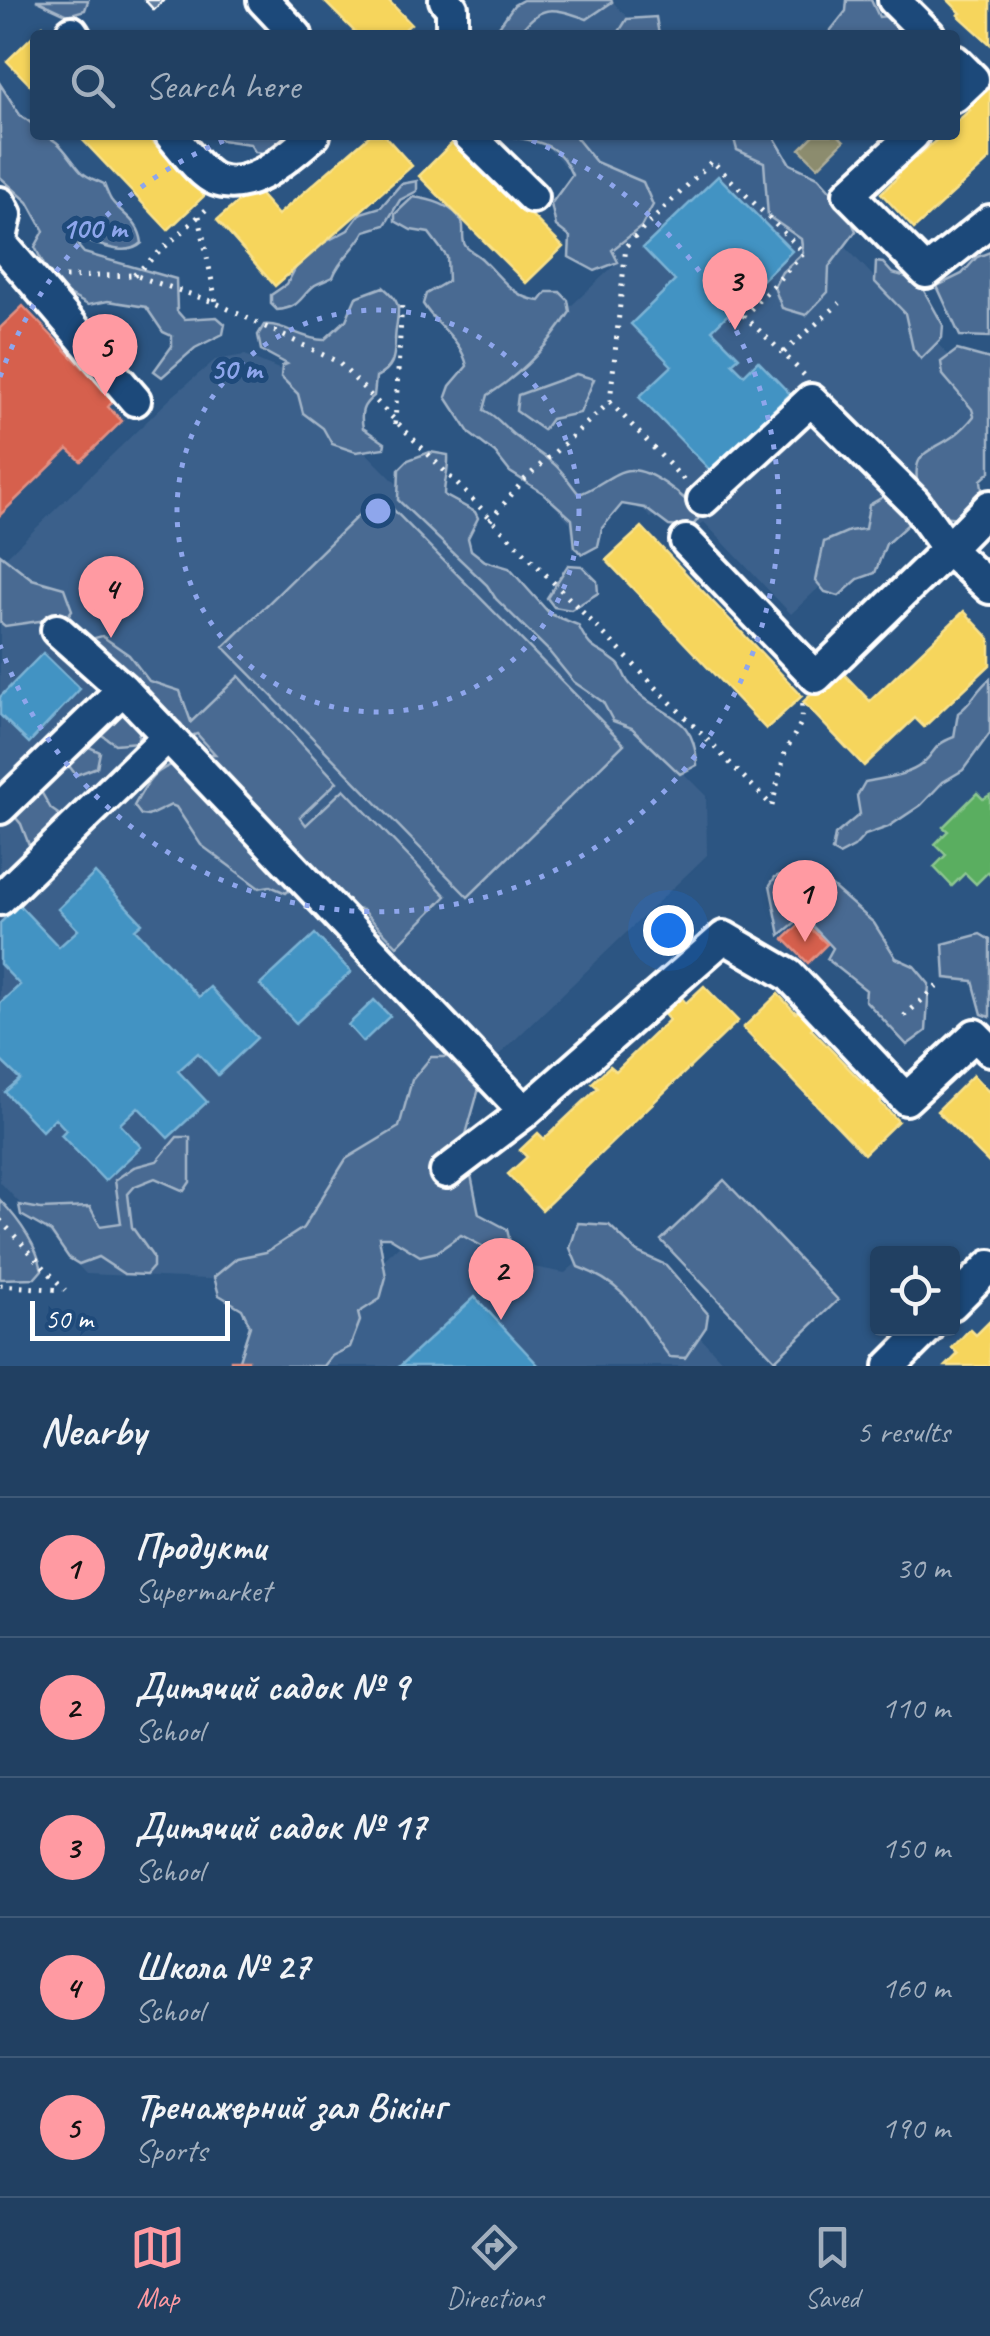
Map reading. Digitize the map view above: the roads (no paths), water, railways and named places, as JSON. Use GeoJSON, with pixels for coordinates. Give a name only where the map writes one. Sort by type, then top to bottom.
{"type":"FeatureCollection","features":[{"type":"Feature","properties":{"kind":"lane"},"geometry":{"type":"LineString","coordinates":[[263,0],[291,30]]}},
{"type":"Feature","properties":{"kind":"lane"},"geometry":{"type":"LineString","coordinates":[[445,0],[452,8],[452,30]]}},
{"type":"Feature","properties":{"kind":"lane"},"geometry":{"type":"LineString","coordinates":[[894,0],[924,30]]}},
{"type":"Feature","properties":{"kind":"lane"},"geometry":{"type":"LineString","coordinates":[[960,66],[973,79],[960,91]]}},
{"type":"Feature","properties":{"kind":"lane"},"geometry":{"type":"LineString","coordinates":[[175,140],[214,180],[237,183],[274,168],[308,140]]}},
{"type":"Feature","properties":{"kind":"lane"},"geometry":{"type":"LineString","coordinates":[[474,140],[532,198]]}},
{"type":"Feature","properties":{"kind":"lane"},"geometry":{"type":"LineString","coordinates":[[908,140],[850,194],[926,272],[990,221]]}},
{"type":"Feature","properties":{"kind":"lane"},"geometry":{"type":"LineString","coordinates":[[0,204],[6,215],[0,243],[135,400]]}},
{"type":"Feature","properties":{"kind":"lane"},"geometry":{"type":"LineString","coordinates":[[695,492],[812,400],[915,502],[948,549],[990,588]]}},
{"type":"Feature","properties":{"kind":"lane"},"geometry":{"type":"LineString","coordinates":[[686,540],[816,677],[990,506]]}},
{"type":"Feature","properties":{"kind":"lane"},"geometry":{"type":"LineString","coordinates":[[57,630],[168,736],[525,1112]]}},
{"type":"Feature","properties":{"kind":"lane"},"geometry":{"type":"LineString","coordinates":[[0,808],[122,689]]}},
{"type":"Feature","properties":{"kind":"lane"},"geometry":{"type":"LineString","coordinates":[[0,899],[168,736]]}},
{"type":"Feature","properties":{"kind":"lane"},"geometry":{"type":"LineString","coordinates":[[446,1172],[525,1112],[724,937],[788,975],[906,1099],[975,1035],[990,1050]]}},
{"type":"Feature","properties":{"kind":"lane"},"geometry":{"type":"LineString","coordinates":[[960,1296],[990,1266]]}},
{"type":"Feature","properties":{"kind":"lane"},"geometry":{"type":"LineString","coordinates":[[890,1366],[920,1336]]}},
{"type":"Feature","properties":{"kind":"place","name":"Дитячий садок № 17"},"geometry":{"type":"Point","coordinates":[735,330]}},
{"type":"Feature","properties":{"kind":"place","name":"Тренажерний зал Вікінг"},"geometry":{"type":"Point","coordinates":[105,396]}},
{"type":"Feature","properties":{"kind":"place","name":"Школа № 27"},"geometry":{"type":"Point","coordinates":[111,638]}},
{"type":"Feature","properties":{"kind":"place","name":"Продукти"},"geometry":{"type":"Point","coordinates":[805,942]}},
{"type":"Feature","properties":{"kind":"place","name":"Дитячий садок № 9"},"geometry":{"type":"Point","coordinates":[501,1320]}}]}
